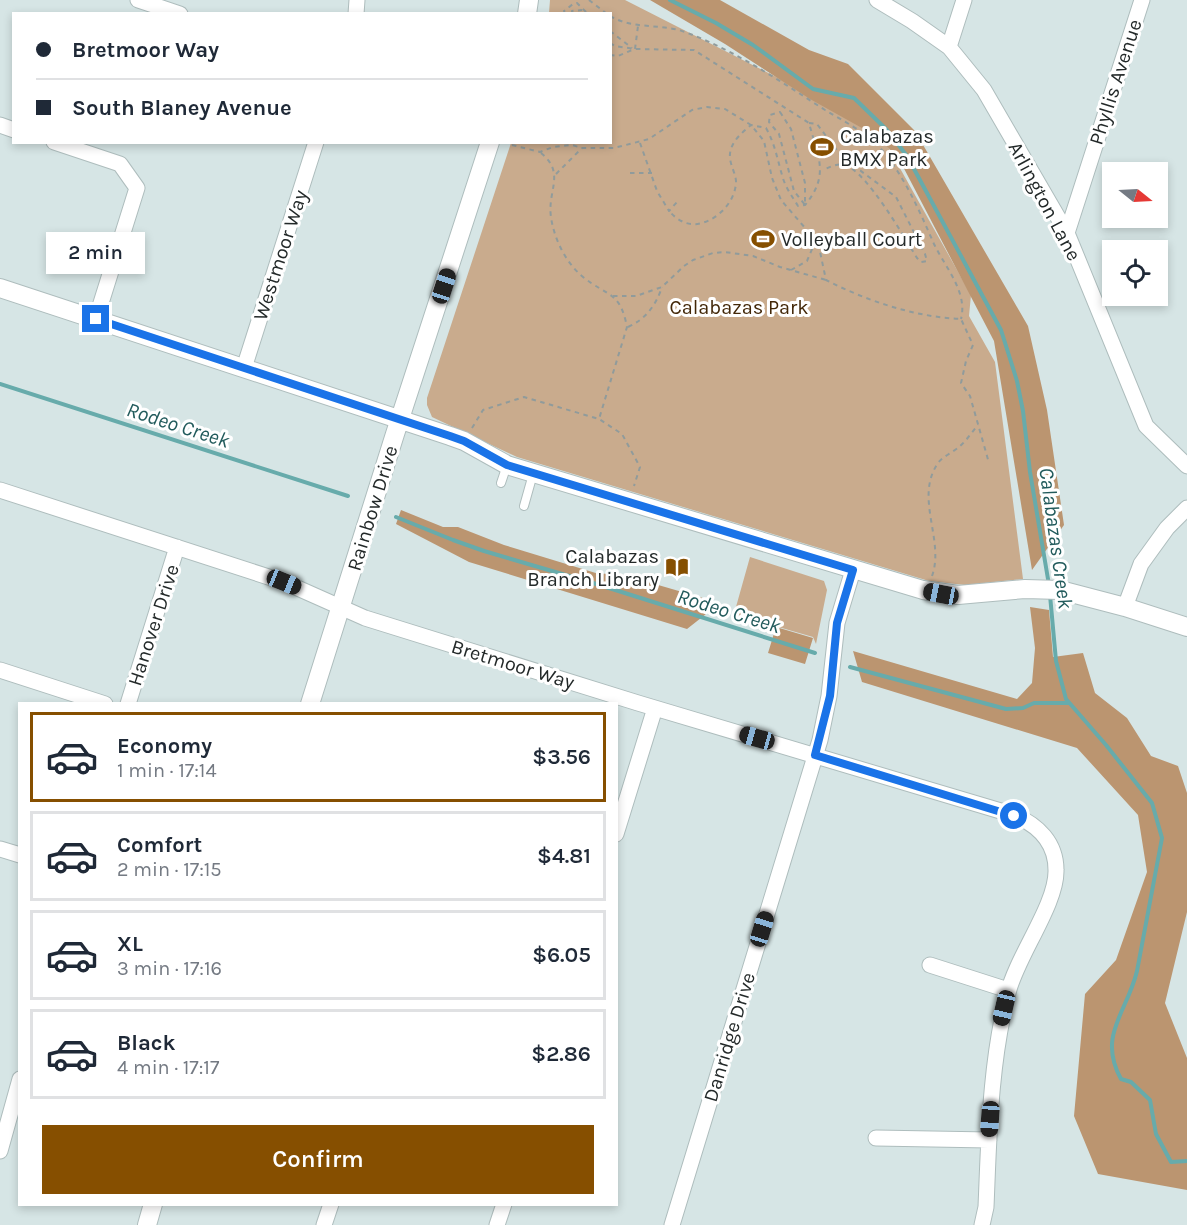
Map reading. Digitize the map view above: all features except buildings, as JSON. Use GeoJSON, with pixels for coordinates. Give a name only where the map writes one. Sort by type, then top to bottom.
{"type":"FeatureCollection","features":[{"type":"Feature","properties":{"kind":"street"},"geometry":{"type":"LineString","coordinates":[[138,0],[174,12]]}},
{"type":"Feature","properties":{"kind":"street","name":"Arlington Lane"},"geometry":{"type":"LineString","coordinates":[[877,0],[949,47],[984,90],[1067,232],[1146,426],[1187,466]]}},
{"type":"Feature","properties":{"kind":"street"},"geometry":{"type":"LineString","coordinates":[[949,47],[964,0]]}},
{"type":"Feature","properties":{"kind":"street","name":"Phyllis Avenue"},"geometry":{"type":"LineString","coordinates":[[1067,232],[1142,0]]}},
{"type":"Feature","properties":{"kind":"street"},"geometry":{"type":"LineString","coordinates":[[60,144],[120,164],[137,188],[96,319]]}},
{"type":"Feature","properties":{"kind":"street","name":"Westmoor Way"},"geometry":{"type":"LineString","coordinates":[[244,368],[315,144]]}},
{"type":"Feature","properties":{"kind":"street","name":"Rainbow Drive"},"geometry":{"type":"LineString","coordinates":[[311,702],[489,144]]}},
{"type":"Feature","properties":{"kind":"street"},"geometry":{"type":"LineString","coordinates":[[0,288],[464,441],[507,465],[853,570],[941,594],[982,594],[1052,589],[1125,607],[1187,627]]}},
{"type":"Feature","properties":{"kind":"street","name":"Bretmoor Way"},"geometry":{"type":"LineString","coordinates":[[0,490],[284,582],[340,609],[365,618],[1022,819],[1044,835],[1053,852],[1056,872],[1053,890],[1008,990]]}},
{"type":"Feature","properties":{"kind":"street"},"geometry":{"type":"LineString","coordinates":[[1125,607],[1141,564],[1167,528],[1187,508]]}},
{"type":"Feature","properties":{"kind":"street","name":"Hanover Drive"},"geometry":{"type":"LineString","coordinates":[[129,702],[177,547]]}},
{"type":"Feature","properties":{"kind":"street","name":"Danridge Drive"},"geometry":{"type":"LineString","coordinates":[[672,1225],[815,755],[830,696],[837,623],[853,570]]}},
{"type":"Feature","properties":{"kind":"street"},"geometry":{"type":"LineString","coordinates":[[0,670],[99,702]]}},
{"type":"Feature","properties":{"kind":"street"},"geometry":{"type":"LineString","coordinates":[[618,828],[655,708]]}},
{"type":"Feature","properties":{"kind":"street"},"geometry":{"type":"LineString","coordinates":[[0,849],[18,854]]}},
{"type":"Feature","properties":{"kind":"street"},"geometry":{"type":"LineString","coordinates":[[930,965],[1008,990],[993,1075],[986,1207],[982,1225]]}},
{"type":"Feature","properties":{"kind":"street"},"geometry":{"type":"LineString","coordinates":[[0,1151],[18,1086]]}},
{"type":"Feature","properties":{"kind":"street"},"geometry":{"type":"LineString","coordinates":[[876,1138],[989,1140]]}},
{"type":"Feature","properties":{"kind":"street"},"geometry":{"type":"LineString","coordinates":[[147,1225],[152,1206]]}},
{"type":"Feature","properties":{"kind":"street"},"geometry":{"type":"LineString","coordinates":[[324,1225],[330,1206]]}},
{"type":"Feature","properties":{"kind":"street"},"geometry":{"type":"LineString","coordinates":[[497,1225],[503,1206]]}},
{"type":"Feature","properties":{"kind":"lane"},"geometry":{"type":"LineString","coordinates":[[501,483],[507,465]]}},
{"type":"Feature","properties":{"kind":"lane"},"geometry":{"type":"LineString","coordinates":[[524,506],[533,473]]}},
{"type":"Feature","properties":{"kind":"path"},"geometry":{"type":"LineString","coordinates":[[589,0],[604,12]]}},
{"type":"Feature","properties":{"kind":"path"},"geometry":{"type":"LineString","coordinates":[[564,12],[577,3],[586,12]]}},
{"type":"Feature","properties":{"kind":"path"},"geometry":{"type":"LineString","coordinates":[[572,12],[577,9],[583,10]]}},
{"type":"Feature","properties":{"kind":"path"},"geometry":{"type":"LineString","coordinates":[[612,17],[628,24],[669,28],[683,32],[745,59],[870,139],[897,170],[960,293],[963,308],[961,319],[973,345],[966,361],[961,383],[970,396],[989,463]]}},
{"type":"Feature","properties":{"kind":"path"},"geometry":{"type":"LineString","coordinates":[[635,49],[638,26]]}},
{"type":"Feature","properties":{"kind":"path"},"geometry":{"type":"LineString","coordinates":[[612,32],[635,49]]}},
{"type":"Feature","properties":{"kind":"path"},"geometry":{"type":"LineString","coordinates":[[612,44],[635,49],[694,50],[809,123],[818,124],[842,157],[896,197],[927,261],[921,262],[917,258],[874,190],[847,165],[834,165],[821,171]]}},
{"type":"Feature","properties":{"kind":"path"},"geometry":{"type":"LineString","coordinates":[[612,56],[635,49]]}},
{"type":"Feature","properties":{"kind":"path"},"geometry":{"type":"LineString","coordinates":[[512,145],[540,152],[572,145],[582,148],[614,148],[640,142],[655,135],[679,117],[699,108],[725,109],[751,125],[764,141],[772,178],[781,200],[806,228],[815,242],[826,280]]}},
{"type":"Feature","properties":{"kind":"path"},"geometry":{"type":"LineString","coordinates":[[780,112],[791,129],[805,183],[805,205],[794,191],[779,134],[769,122],[770,115],[780,112]]}},
{"type":"Feature","properties":{"kind":"path"},"geometry":{"type":"LineString","coordinates":[[751,125],[765,128],[774,142],[782,177],[798,206],[805,205],[814,194],[821,171],[809,123]]}},
{"type":"Feature","properties":{"kind":"path"},"geometry":{"type":"LineString","coordinates":[[640,142],[657,191],[669,211],[680,221],[697,224],[710,220],[730,201],[736,181],[730,154],[731,147],[741,133],[751,125]]}},
{"type":"Feature","properties":{"kind":"path"},"geometry":{"type":"LineString","coordinates":[[555,174],[582,148]]}},
{"type":"Feature","properties":{"kind":"path"},"geometry":{"type":"LineString","coordinates":[[540,152],[550,162],[555,174],[550,207],[554,229],[561,248],[571,265],[582,276],[612,296],[623,309],[627,327],[599,419]]}},
{"type":"Feature","properties":{"kind":"path"},"geometry":{"type":"LineString","coordinates":[[630,173],[652,173]]}},
{"type":"Feature","properties":{"kind":"path"},"geometry":{"type":"LineString","coordinates":[[669,211],[677,202]]}},
{"type":"Feature","properties":{"kind":"path"},"geometry":{"type":"LineString","coordinates":[[790,270],[800,267],[807,261],[815,242]]}},
{"type":"Feature","properties":{"kind":"path"},"geometry":{"type":"LineString","coordinates":[[627,327],[653,307],[662,287],[684,266],[713,253],[743,254],[826,280],[896,307],[961,319]]}},
{"type":"Feature","properties":{"kind":"path"},"geometry":{"type":"LineString","coordinates":[[612,296],[636,296],[662,287]]}},
{"type":"Feature","properties":{"kind":"path"},"geometry":{"type":"LineString","coordinates":[[470,432],[483,410],[524,397],[599,419],[622,434],[632,450],[640,467],[633,490]]}},
{"type":"Feature","properties":{"kind":"path"},"geometry":{"type":"LineString","coordinates":[[930,579],[936,561],[928,503],[933,475],[938,464],[963,444],[978,425]]}},
{"type":"Feature","properties":{"kind":"green space","name":"Calabazas Park"},"geometry":{"type":"Polygon","coordinates":[[[550,0],[625,0],[878,129],[971,295],[969,316],[995,362],[1023,579],[965,585],[929,581],[517,457],[432,417],[427,398],[511,144],[612,144],[612,12],[549,12],[550,0]]]}},
{"type":"Feature","properties":{"kind":"green space"},"geometry":{"type":"Polygon","coordinates":[[[750,557],[824,581],[827,590],[816,644],[813,637],[734,614],[750,557]]]}},
{"type":"Feature","properties":{"kind":"shaded area"},"geometry":{"type":"Polygon","coordinates":[[[650,0],[720,0],[809,50],[848,64],[915,131],[1028,326],[1047,410],[1064,525],[1032,570],[994,341],[899,159],[878,137],[810,99],[725,44],[650,0]]]}},
{"type":"Feature","properties":{"kind":"shaded area"},"geometry":{"type":"Polygon","coordinates":[[[401,510],[443,527],[458,527],[504,545],[599,574],[617,573],[720,603],[687,629],[469,562],[396,524],[401,510]]]}},
{"type":"Feature","properties":{"kind":"shaded area"},"geometry":{"type":"Polygon","coordinates":[[[1030,607],[1049,610],[1053,657],[1083,653],[1095,693],[1127,718],[1151,756],[1178,766],[1187,793],[1187,912],[1165,1003],[1187,1058],[1187,1190],[1098,1174],[1074,1116],[1085,994],[1116,960],[1147,872],[1138,815],[1077,748],[862,682],[853,651],[1017,699],[1032,683],[1035,648],[1030,607]]]}},
{"type":"Feature","properties":{"kind":"shaded area"},"geometry":{"type":"Polygon","coordinates":[[[776,627],[813,638],[805,664],[768,653],[776,627]]]}},
{"type":"Feature","properties":{"kind":"waterway","name":"Calabazas Creek"},"geometry":{"type":"LineString","coordinates":[[670,0],[753,45],[813,89],[854,98],[886,129],[907,156],[1001,330],[1017,381],[1023,411],[1030,472],[1049,585]]}},
{"type":"Feature","properties":{"kind":"waterway","name":"Rodeo Creek"},"geometry":{"type":"LineString","coordinates":[[0,384],[348,496]]}},
{"type":"Feature","properties":{"kind":"waterway","name":"Rodeo Creek"},"geometry":{"type":"LineString","coordinates":[[396,517],[484,551],[815,653]]}},
{"type":"Feature","properties":{"kind":"waterway","name":"Calabazas Creek"},"geometry":{"type":"LineString","coordinates":[[1050,595],[1056,661],[1066,699],[1152,803],[1162,838],[1137,971],[1116,1024],[1112,1049],[1114,1063],[1121,1079],[1131,1082],[1150,1100],[1156,1134],[1171,1162],[1187,1161]]}},
{"type":"Feature","properties":{"kind":"waterway","name":"Rodeo Creek"},"geometry":{"type":"LineString","coordinates":[[850,667],[1006,709],[1023,708],[1034,703],[1068,703]]}},
{"type":"Feature","properties":{"kind":"place","name":"Calabazas BMX Park"},"geometry":{"type":"Point","coordinates":[822,147]}},
{"type":"Feature","properties":{"kind":"place","name":"Volleyball Court"},"geometry":{"type":"Point","coordinates":[763,239]}},
{"type":"Feature","properties":{"kind":"place","name":"Calabazas Branch Library"},"geometry":{"type":"Point","coordinates":[677,567]}},
{"type":"Feature","properties":{"kind":"route"},"geometry":{"type":"LineString","coordinates":[[96,319],[450,436],[464,441],[507,465],[853,570],[837,623],[830,696],[815,755],[1014,816]]}}]}
